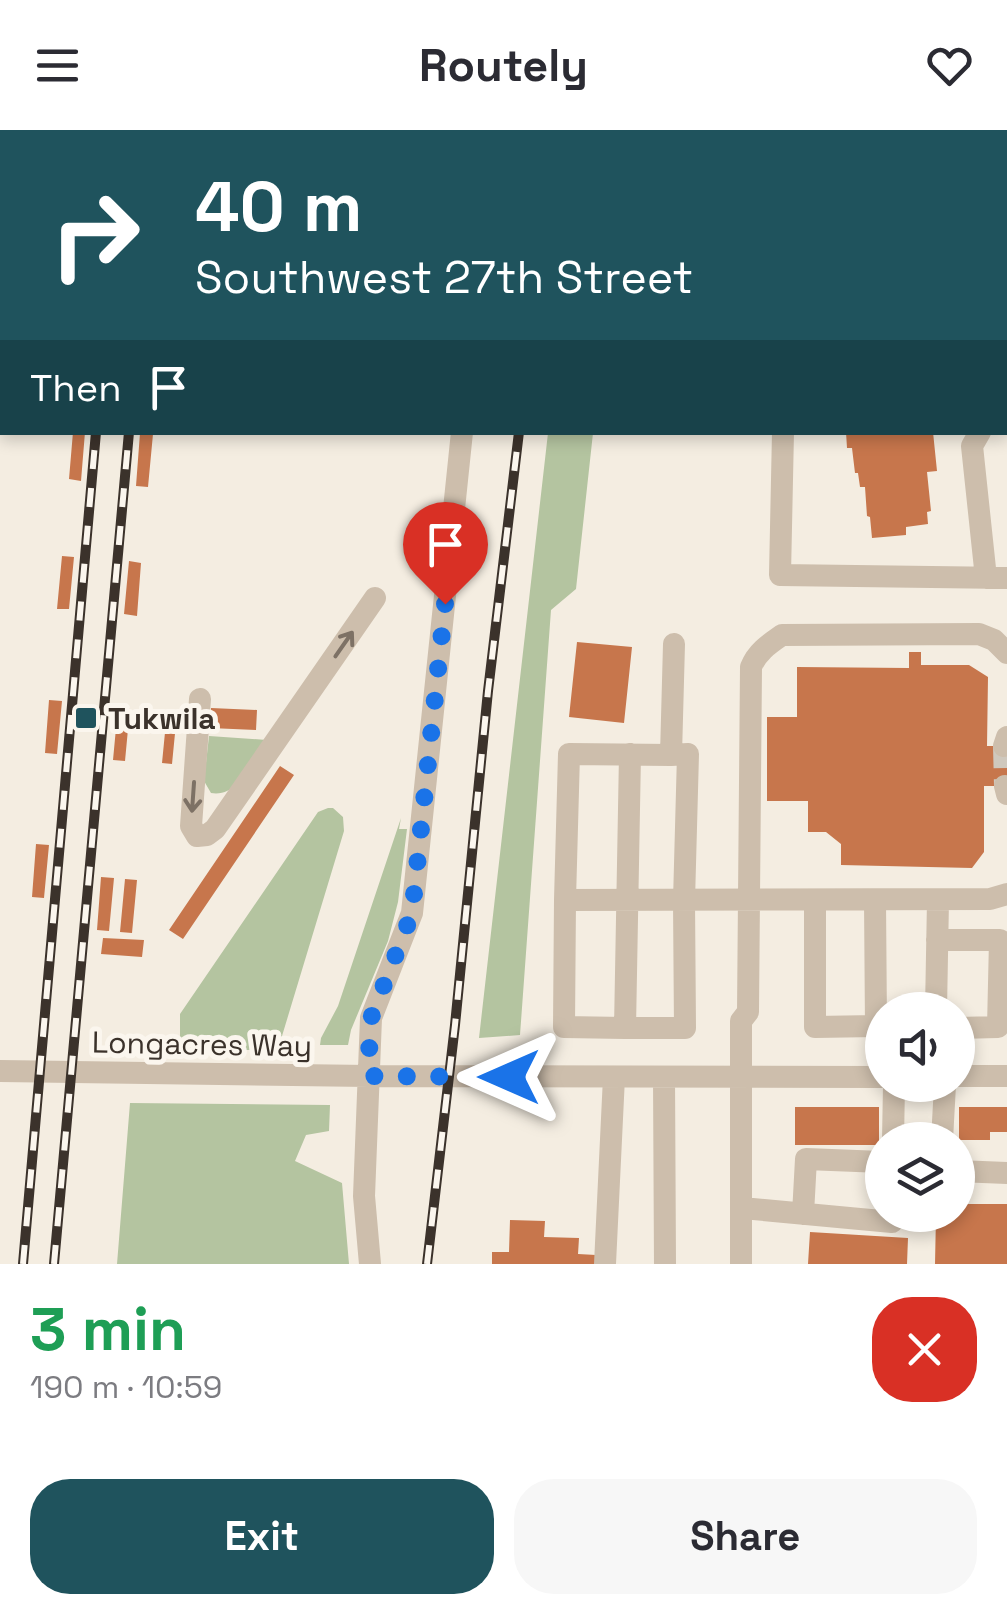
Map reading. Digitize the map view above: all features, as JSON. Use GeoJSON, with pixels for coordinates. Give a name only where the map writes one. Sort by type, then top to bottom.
{"type":"FeatureCollection","features":[{"type":"Feature","properties":{"kind":"street"},"geometry":{"type":"LineString","coordinates":[[370,1264],[364,1196],[369,1036],[371,1018],[412,913],[462,435]]}},
{"type":"Feature","properties":{"kind":"street"},"geometry":{"type":"LineString","coordinates":[[784,435],[780,575],[996,578],[972,446],[978,435]]}},
{"type":"Feature","properties":{"kind":"street"},"geometry":{"type":"LineString","coordinates":[[200,700],[192,826],[197,836],[215,829],[375,598]]}},
{"type":"Feature","properties":{"kind":"street"},"geometry":{"type":"LineString","coordinates":[[741,1264],[749,1078],[741,1021],[748,1012],[751,667],[755,658],[782,635],[979,634],[994,640],[1007,653]]}},
{"type":"Feature","properties":{"kind":"street"},"geometry":{"type":"LineString","coordinates":[[671,755],[674,644]]}},
{"type":"Feature","properties":{"kind":"street"},"geometry":{"type":"LineString","coordinates":[[570,754],[630,754],[688,754],[685,1028],[564,1027],[570,754]]}},
{"type":"Feature","properties":{"kind":"street"},"geometry":{"type":"LineString","coordinates":[[624,1028],[630,754]]}},
{"type":"Feature","properties":{"kind":"street"},"geometry":{"type":"LineString","coordinates":[[566,900],[990,900],[1007,894]]}},
{"type":"Feature","properties":{"kind":"street"},"geometry":{"type":"LineString","coordinates":[[815,900],[815,1027],[876,1026],[875,900]]}},
{"type":"Feature","properties":{"kind":"street"},"geometry":{"type":"LineString","coordinates":[[936,992],[938,900]]}},
{"type":"Feature","properties":{"kind":"street"},"geometry":{"type":"LineString","coordinates":[[937,940],[1000,940],[998,1028],[975,1028]]}},
{"type":"Feature","properties":{"kind":"street","name":"Longacres Way"},"geometry":{"type":"LineString","coordinates":[[0,1072],[865,1077]]}},
{"type":"Feature","properties":{"kind":"street"},"geometry":{"type":"LineString","coordinates":[[975,1076],[1007,1076]]}},
{"type":"Feature","properties":{"kind":"street"},"geometry":{"type":"LineString","coordinates":[[604,1264],[614,1077]]}},
{"type":"Feature","properties":{"kind":"street"},"geometry":{"type":"LineString","coordinates":[[664,1077],[665,1264]]}},
{"type":"Feature","properties":{"kind":"street"},"geometry":{"type":"LineString","coordinates":[[803,1214],[806,1159],[865,1161]]}},
{"type":"Feature","properties":{"kind":"street"},"geometry":{"type":"LineString","coordinates":[[975,1172],[1007,1173]]}},
{"type":"Feature","properties":{"kind":"street"},"geometry":{"type":"LineString","coordinates":[[742,1208],[865,1220]]}},
{"type":"Feature","properties":{"kind":"green space"},"geometry":{"type":"Polygon","coordinates":[[[548,435],[593,435],[576,589],[551,610],[520,1035],[479,1038],[548,435]]]}},
{"type":"Feature","properties":{"kind":"green space"},"geometry":{"type":"Polygon","coordinates":[[[209,736],[267,740],[245,776],[221,793],[211,793],[204,781],[209,736]]]}},
{"type":"Feature","properties":{"kind":"green space"},"geometry":{"type":"Polygon","coordinates":[[[328,808],[343,817],[344,831],[280,1050],[185,1050],[180,1045],[180,1014],[318,812],[328,808]]]}},
{"type":"Feature","properties":{"kind":"green space"},"geometry":{"type":"Polygon","coordinates":[[[401,818],[399,829],[407,829],[398,902],[388,941],[348,1045],[320,1045],[338,1006],[401,818]]]}},
{"type":"Feature","properties":{"kind":"green space"},"geometry":{"type":"Polygon","coordinates":[[[130,1103],[330,1105],[329,1131],[306,1135],[295,1161],[342,1183],[349,1264],[117,1264],[130,1103]]]}},
{"type":"Feature","properties":{"kind":"building"},"geometry":{"type":"Polygon","coordinates":[[[73,435],[85,435],[81,481],[69,479],[73,435]]]}},
{"type":"Feature","properties":{"kind":"building"},"geometry":{"type":"Polygon","coordinates":[[[140,435],[153,435],[148,487],[136,486],[140,435]]]}},
{"type":"Feature","properties":{"kind":"building"},"geometry":{"type":"Polygon","coordinates":[[[846,435],[933,435],[937,471],[927,472],[931,511],[927,512],[928,524],[906,527],[906,535],[872,538],[865,487],[860,487],[855,473],[852,448],[847,448],[846,435]]]}},
{"type":"Feature","properties":{"kind":"building"},"geometry":{"type":"Polygon","coordinates":[[[62,556],[74,557],[69,609],[57,609],[62,556]]]}},
{"type":"Feature","properties":{"kind":"building"},"geometry":{"type":"Polygon","coordinates":[[[129,561],[141,563],[137,616],[124,614],[129,561]]]}},
{"type":"Feature","properties":{"kind":"building"},"geometry":{"type":"Polygon","coordinates":[[[577,642],[632,647],[624,723],[569,717],[577,642]]]}},
{"type":"Feature","properties":{"kind":"building"},"geometry":{"type":"Polygon","coordinates":[[[909,652],[921,652],[921,665],[969,665],[988,677],[987,746],[1007,746],[1007,786],[984,786],[984,852],[972,868],[841,865],[841,844],[826,832],[808,832],[808,801],[767,801],[767,717],[797,717],[797,667],[909,668],[909,652]]]}},
{"type":"Feature","properties":{"kind":"building"},"geometry":{"type":"Polygon","coordinates":[[[49,700],[62,701],[57,754],[45,753],[49,700]]]}},
{"type":"Feature","properties":{"kind":"building"},"geometry":{"type":"Polygon","coordinates":[[[118,707],[130,708],[125,761],[113,760],[118,707]]]}},
{"type":"Feature","properties":{"kind":"building"},"geometry":{"type":"Polygon","coordinates":[[[211,708],[257,710],[256,730],[210,728],[211,708]]]}},
{"type":"Feature","properties":{"kind":"building"},"geometry":{"type":"Polygon","coordinates":[[[167,712],[177,713],[172,764],[162,763],[167,712]]]}},
{"type":"Feature","properties":{"kind":"building"},"geometry":{"type":"Polygon","coordinates":[[[280,766],[294,775],[183,939],[169,930],[280,766]]]}},
{"type":"Feature","properties":{"kind":"building"},"geometry":{"type":"Polygon","coordinates":[[[36,844],[49,845],[44,898],[32,897],[36,844]]]}},
{"type":"Feature","properties":{"kind":"building"},"geometry":{"type":"Polygon","coordinates":[[[101,877],[114,878],[109,931],[97,930],[101,877]]]}},
{"type":"Feature","properties":{"kind":"building"},"geometry":{"type":"Polygon","coordinates":[[[125,879],[137,880],[132,933],[120,932],[125,879]]]}},
{"type":"Feature","properties":{"kind":"building"},"geometry":{"type":"Polygon","coordinates":[[[103,938],[144,940],[142,957],[101,954],[103,938]]]}},
{"type":"Feature","properties":{"kind":"building"},"geometry":{"type":"Polygon","coordinates":[[[795,1107],[879,1107],[879,1122],[865,1122],[865,1145],[795,1145],[795,1107]]]}},
{"type":"Feature","properties":{"kind":"building"},"geometry":{"type":"Polygon","coordinates":[[[959,1107],[1007,1107],[1007,1132],[990,1132],[990,1140],[975,1140],[975,1122],[959,1122],[959,1107]]]}},
{"type":"Feature","properties":{"kind":"building"},"geometry":{"type":"Polygon","coordinates":[[[975,1204],[1007,1204],[1007,1264],[935,1264],[936,1232],[975,1232],[975,1204]]]}},
{"type":"Feature","properties":{"kind":"building"},"geometry":{"type":"Polygon","coordinates":[[[510,1220],[545,1221],[544,1237],[579,1238],[578,1254],[596,1255],[595,1264],[492,1264],[492,1252],[509,1252],[510,1220]]]}},
{"type":"Feature","properties":{"kind":"building"},"geometry":{"type":"Polygon","coordinates":[[[810,1232],[908,1238],[907,1264],[808,1264],[810,1232]]]}},
{"type":"Feature","properties":{"kind":"tunnel"},"geometry":{"type":"LineString","coordinates":[[1004,746],[1005,786]]}},
{"type":"Feature","properties":{"kind":"railway"},"geometry":{"type":"LineString","coordinates":[[23,1264],[96,435]]}},
{"type":"Feature","properties":{"kind":"railway"},"geometry":{"type":"LineString","coordinates":[[54,1264],[129,435]]}},
{"type":"Feature","properties":{"kind":"railway"},"geometry":{"type":"LineString","coordinates":[[427,1264],[519,435]]}},
{"type":"Feature","properties":{"kind":"place","name":"Tukwila"},"geometry":{"type":"Point","coordinates":[86,718]}},
{"type":"Feature","properties":{"kind":"route"},"geometry":{"type":"LineString","coordinates":[[445,604],[412,913],[371,1018],[370,1076],[509,1077]]}}]}
